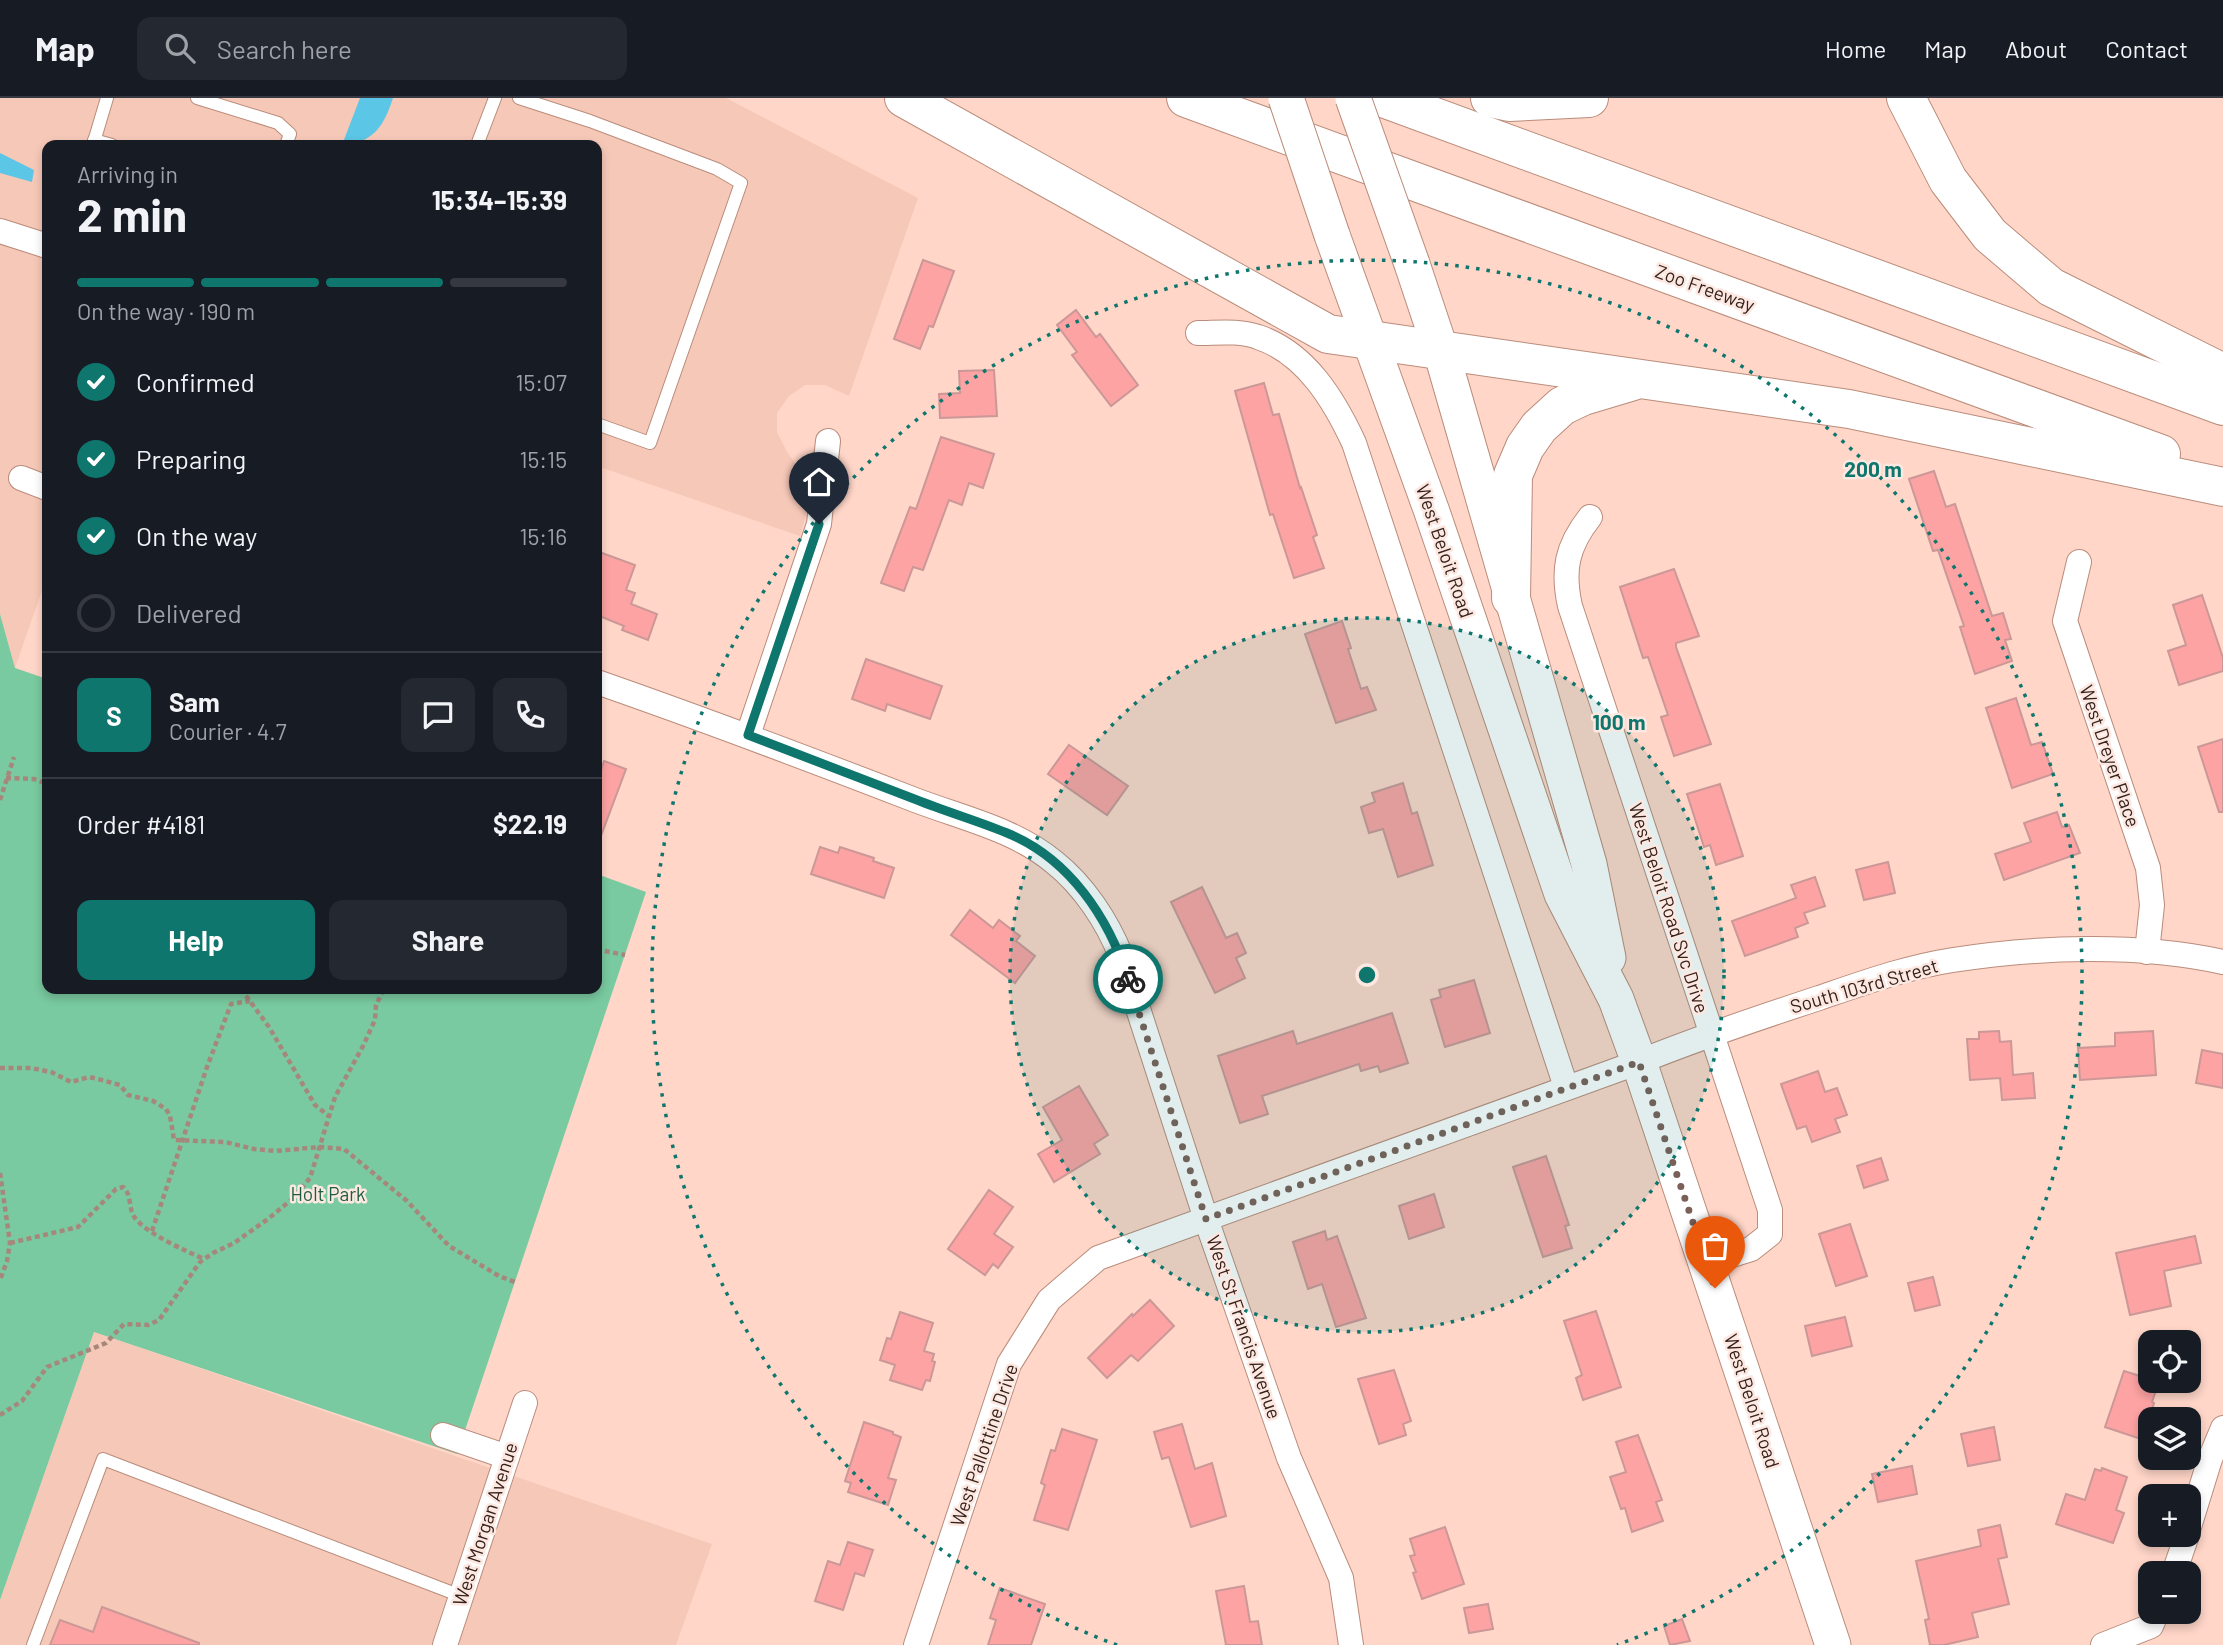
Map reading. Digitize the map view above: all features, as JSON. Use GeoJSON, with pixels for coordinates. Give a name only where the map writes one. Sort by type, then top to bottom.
{"type":"FeatureCollection","features":[{"type":"Feature","properties":{"kind":"highway"},"geometry":{"type":"LineString","coordinates":[[904,98],[1328,334],[1849,409],[2223,487]]}},
{"type":"Feature","properties":{"kind":"highway","name":"Zoo Freeway"},"geometry":{"type":"LineString","coordinates":[[1186,98],[2223,477]]}},
{"type":"Feature","properties":{"kind":"highway"},"geometry":{"type":"LineString","coordinates":[[1383,98],[2223,406]]}},
{"type":"Feature","properties":{"kind":"highway"},"geometry":{"type":"LineString","coordinates":[[1490,98],[1509,102],[1589,98]]}},
{"type":"Feature","properties":{"kind":"highway"},"geometry":{"type":"LineString","coordinates":[[1906,98],[1948,180],[1990,235],[2051,287],[2223,373]]}},
{"type":"Feature","properties":{"kind":"highway"},"geometry":{"type":"LineString","coordinates":[[1511,598],[1513,475],[1525,447],[1539,427],[1562,406],[1583,396],[1643,378]]}},
{"type":"Feature","properties":{"kind":"main road","name":"West Beloit Road"},"geometry":{"type":"LineString","coordinates":[[1286,98],[1332,235],[1432,512],[1562,894],[1616,999],[1639,1062],[1833,1645]]}},
{"type":"Feature","properties":{"kind":"main road","name":"West Beloit Road"},"geometry":{"type":"LineString","coordinates":[[1353,98],[1441,351],[1589,864],[1616,999]]}},
{"type":"Feature","properties":{"kind":"street"},"geometry":{"type":"LineString","coordinates":[[0,231],[42,244]]}},
{"type":"Feature","properties":{"kind":"street"},"geometry":{"type":"LineString","coordinates":[[1198,333],[1238,333],[1271,342],[1287,351],[1301,364],[1338,408],[1354,443],[1566,1087]]}},
{"type":"Feature","properties":{"kind":"street"},"geometry":{"type":"LineString","coordinates":[[748,735],[819,524],[828,441]]}},
{"type":"Feature","properties":{"kind":"street"},"geometry":{"type":"LineString","coordinates":[[21,478],[42,486]]}},
{"type":"Feature","properties":{"kind":"street","name":"West Beloit Road Svc Drive"},"geometry":{"type":"LineString","coordinates":[[1590,517],[1577,533],[1568,558],[1564,582],[1570,606],[1770,1210],[1770,1234],[1751,1249],[1706,1262]]}},
{"type":"Feature","properties":{"kind":"street","name":"West Dreyer Place"},"geometry":{"type":"LineString","coordinates":[[2079,562],[2065,621],[2148,868],[2152,905],[2147,951]]}},
{"type":"Feature","properties":{"kind":"street","name":"West St Francis Avenue"},"geometry":{"type":"LineString","coordinates":[[602,683],[1008,833],[1056,863],[1086,895],[1116,944],[1206,1219],[1289,1458],[1341,1578],[1351,1645]]}},
{"type":"Feature","properties":{"kind":"street","name":"South 103rd Street"},"geometry":{"type":"LineString","coordinates":[[1639,1062],[1711,1033],[1880,978],[1951,960],[2056,950],[2147,951],[2223,962]]}},
{"type":"Feature","properties":{"kind":"street","name":"West Pallottine Drive"},"geometry":{"type":"LineString","coordinates":[[916,1645],[1009,1364],[1049,1300],[1098,1258],[1639,1062]]}},
{"type":"Feature","properties":{"kind":"street","name":"West Morgan Avenue"},"geometry":{"type":"LineString","coordinates":[[445,1645],[525,1403]]}},
{"type":"Feature","properties":{"kind":"street"},"geometry":{"type":"LineString","coordinates":[[2201,1488],[2223,1428]]}},
{"type":"Feature","properties":{"kind":"street"},"geometry":{"type":"LineString","coordinates":[[443,1434],[507,1457]]}},
{"type":"Feature","properties":{"kind":"street"},"geometry":{"type":"LineString","coordinates":[[2103,1645],[2152,1624]]}},
{"type":"Feature","properties":{"kind":"lane"},"geometry":{"type":"LineString","coordinates":[[95,140],[107,98]]}},
{"type":"Feature","properties":{"kind":"lane"},"geometry":{"type":"LineString","coordinates":[[197,98],[278,123],[290,134],[288,140]]}},
{"type":"Feature","properties":{"kind":"lane"},"geometry":{"type":"LineString","coordinates":[[479,140],[495,98]]}},
{"type":"Feature","properties":{"kind":"lane"},"geometry":{"type":"LineString","coordinates":[[519,98],[695,160],[741,183],[650,443],[602,426]]}},
{"type":"Feature","properties":{"kind":"lane"},"geometry":{"type":"LineString","coordinates":[[33,1645],[103,1459],[461,1596]]}},
{"type":"Feature","properties":{"kind":"path"},"geometry":{"type":"LineString","coordinates":[[0,800],[14,757]]}},
{"type":"Feature","properties":{"kind":"path"},"geometry":{"type":"LineString","coordinates":[[6,778],[34,779],[42,782]]}},
{"type":"Feature","properties":{"kind":"path"},"geometry":{"type":"LineString","coordinates":[[602,953],[625,955]]}},
{"type":"Feature","properties":{"kind":"path"},"geometry":{"type":"LineString","coordinates":[[245,994],[269,1027],[315,1105],[329,1116]]}},
{"type":"Feature","properties":{"kind":"path"},"geometry":{"type":"LineString","coordinates":[[0,1415],[22,1401],[47,1367],[106,1342],[124,1324],[148,1325],[159,1320],[204,1259],[234,1243],[291,1200],[310,1178],[340,1086],[375,1020],[376,1005],[382,994]]}},
{"type":"Feature","properties":{"kind":"path"},"geometry":{"type":"LineString","coordinates":[[152,1231],[231,1004],[250,1001]]}},
{"type":"Feature","properties":{"kind":"path"},"geometry":{"type":"LineString","coordinates":[[0,1068],[31,1068],[51,1072],[71,1082],[89,1077],[120,1085],[128,1095],[153,1101],[166,1109],[170,1116],[174,1140],[225,1142],[275,1151],[320,1147],[344,1149],[407,1202],[449,1245],[499,1276],[515,1282]]}},
{"type":"Feature","properties":{"kind":"path"},"geometry":{"type":"LineString","coordinates":[[0,1173],[10,1243],[8,1261],[0,1278]]}},
{"type":"Feature","properties":{"kind":"path"},"geometry":{"type":"LineString","coordinates":[[10,1243],[78,1227],[116,1189],[123,1187],[127,1191],[135,1217],[173,1245],[204,1259]]}},
{"type":"Feature","properties":{"kind":"shaded area"},"geometry":{"type":"Polygon","coordinates":[[[0,98],[726,98],[918,198],[849,396],[825,385],[805,385],[789,396],[777,413],[777,432],[787,452],[809,482],[811,499],[800,536],[602,468],[602,140],[42,140],[42,590],[15,668],[0,614],[0,98]]]}},
{"type":"Feature","properties":{"kind":"shaded area"},"geometry":{"type":"Polygon","coordinates":[[[94,1332],[712,1544],[676,1645],[0,1645],[0,1600],[94,1332]]]}},
{"type":"Feature","properties":{"kind":"green space","name":"Holt Park"},"geometry":{"type":"Polygon","coordinates":[[[0,614],[15,668],[42,677],[42,994],[602,994],[602,876],[646,892],[457,1454],[94,1332],[0,1600],[0,614]]]}},
{"type":"Feature","properties":{"kind":"water"},"geometry":{"type":"Polygon","coordinates":[[[360,98],[393,98],[376,131],[364,140],[344,140],[360,98]]]}},
{"type":"Feature","properties":{"kind":"water"},"geometry":{"type":"Polygon","coordinates":[[[0,153],[34,170],[32,182],[0,173],[0,153]]]}},
{"type":"Feature","properties":{"kind":"building"},"geometry":{"type":"Polygon","coordinates":[[[923,260],[954,271],[933,327],[929,326],[920,349],[894,339],[923,260]]]}},
{"type":"Feature","properties":{"kind":"building"},"geometry":{"type":"Polygon","coordinates":[[[1076,310],[1096,337],[1100,334],[1138,385],[1111,406],[1072,355],[1077,352],[1057,325],[1076,310]]]}},
{"type":"Feature","properties":{"kind":"building"},"geometry":{"type":"Polygon","coordinates":[[[994,370],[997,416],[940,418],[939,394],[960,393],[959,371],[994,370]]]}},
{"type":"Feature","properties":{"kind":"building"},"geometry":{"type":"Polygon","coordinates":[[[1264,383],[1273,415],[1279,414],[1300,488],[1317,535],[1313,537],[1324,568],[1294,578],[1273,514],[1270,515],[1235,391],[1264,383]]]}},
{"type":"Feature","properties":{"kind":"building"},"geometry":{"type":"Polygon","coordinates":[[[941,437],[994,454],[983,488],[969,483],[962,505],[949,500],[923,570],[913,567],[904,591],[881,583],[910,507],[916,509],[941,437]]]}},
{"type":"Feature","properties":{"kind":"building"},"geometry":{"type":"Polygon","coordinates":[[[1934,471],[1946,507],[1955,504],[1992,616],[2003,613],[2011,639],[2005,640],[2012,661],[1975,674],[1960,627],[1964,626],[1938,550],[1933,551],[1909,479],[1934,471]]]}},
{"type":"Feature","properties":{"kind":"building"},"geometry":{"type":"Polygon","coordinates":[[[602,553],[635,565],[626,590],[635,593],[631,604],[657,614],[648,640],[622,630],[624,626],[602,617],[602,553]]]}},
{"type":"Feature","properties":{"kind":"building"},"geometry":{"type":"Polygon","coordinates":[[[1674,569],[1699,636],[1676,643],[1676,647],[1711,744],[1674,756],[1661,717],[1668,715],[1648,657],[1643,658],[1620,587],[1674,569]]]}},
{"type":"Feature","properties":{"kind":"building"},"geometry":{"type":"Polygon","coordinates":[[[2202,595],[2223,658],[2223,671],[2179,685],[2168,651],[2186,645],[2173,605],[2202,595]]]}},
{"type":"Feature","properties":{"kind":"building"},"geometry":{"type":"Polygon","coordinates":[[[1342,621],[1361,689],[1367,687],[1376,710],[1336,723],[1305,634],[1342,621]]]}},
{"type":"Feature","properties":{"kind":"building"},"geometry":{"type":"Polygon","coordinates":[[[866,659],[942,686],[930,719],[887,704],[885,711],[852,699],[866,659]]]}},
{"type":"Feature","properties":{"kind":"building"},"geometry":{"type":"Polygon","coordinates":[[[2016,698],[2031,745],[2042,742],[2053,774],[2012,788],[1986,708],[2016,698]]]}},
{"type":"Feature","properties":{"kind":"building"},"geometry":{"type":"Polygon","coordinates":[[[2223,739],[2223,812],[2219,812],[2198,747],[2223,739]]]}},
{"type":"Feature","properties":{"kind":"building"},"geometry":{"type":"Polygon","coordinates":[[[1069,745],[1128,786],[1107,815],[1048,774],[1069,745]]]}},
{"type":"Feature","properties":{"kind":"building"},"geometry":{"type":"Polygon","coordinates":[[[604,761],[626,769],[602,833],[604,761]]]}},
{"type":"Feature","properties":{"kind":"building"},"geometry":{"type":"Polygon","coordinates":[[[1403,783],[1412,814],[1417,812],[1433,865],[1398,877],[1383,829],[1369,833],[1361,807],[1375,802],[1372,793],[1403,783]]]}},
{"type":"Feature","properties":{"kind":"building"},"geometry":{"type":"Polygon","coordinates":[[[1720,784],[1743,856],[1716,865],[1710,845],[1704,847],[1687,794],[1720,784]]]}},
{"type":"Feature","properties":{"kind":"building"},"geometry":{"type":"Polygon","coordinates":[[[2057,812],[2062,827],[2069,825],[2080,853],[2004,880],[1995,854],[2031,842],[2024,823],[2057,812]]]}},
{"type":"Feature","properties":{"kind":"building"},"geometry":{"type":"Polygon","coordinates":[[[820,847],[838,853],[840,847],[894,868],[884,898],[811,874],[820,847]]]}},
{"type":"Feature","properties":{"kind":"building"},"geometry":{"type":"Polygon","coordinates":[[[1888,862],[1895,893],[1864,900],[1856,870],[1888,862]]]}},
{"type":"Feature","properties":{"kind":"building"},"geometry":{"type":"Polygon","coordinates":[[[1815,877],[1825,906],[1804,913],[1808,923],[1795,928],[1798,937],[1745,956],[1732,921],[1796,898],[1791,885],[1815,877]]]}},
{"type":"Feature","properties":{"kind":"building"},"geometry":{"type":"Polygon","coordinates":[[[1202,887],[1226,938],[1237,933],[1246,953],[1236,958],[1245,978],[1215,993],[1171,902],[1202,887]]]}},
{"type":"Feature","properties":{"kind":"building"},"geometry":{"type":"Polygon","coordinates":[[[970,910],[993,928],[999,920],[1020,936],[1016,941],[1035,956],[1015,983],[951,935],[970,910]]]}},
{"type":"Feature","properties":{"kind":"building"},"geometry":{"type":"Polygon","coordinates":[[[1474,980],[1490,1033],[1445,1047],[1431,1000],[1441,997],[1439,990],[1474,980]]]}},
{"type":"Feature","properties":{"kind":"building"},"geometry":{"type":"Polygon","coordinates":[[[1392,1013],[1408,1063],[1380,1072],[1378,1066],[1361,1071],[1359,1064],[1262,1096],[1268,1114],[1240,1123],[1218,1056],[1293,1031],[1297,1044],[1392,1013]]]}},
{"type":"Feature","properties":{"kind":"building"},"geometry":{"type":"Polygon","coordinates":[[[1999,1031],[2000,1042],[2011,1041],[2013,1075],[2033,1073],[2035,1098],[2002,1100],[2000,1078],[1970,1080],[1967,1039],[1979,1039],[1979,1032],[1999,1031]]]}},
{"type":"Feature","properties":{"kind":"building"},"geometry":{"type":"Polygon","coordinates":[[[2153,1031],[2156,1075],[2080,1080],[2078,1048],[2115,1046],[2115,1033],[2153,1031]]]}},
{"type":"Feature","properties":{"kind":"building"},"geometry":{"type":"Polygon","coordinates":[[[2202,1050],[2223,1054],[2223,1088],[2196,1083],[2202,1050]]]}},
{"type":"Feature","properties":{"kind":"building"},"geometry":{"type":"Polygon","coordinates":[[[1818,1071],[1825,1092],[1837,1088],[1847,1115],[1835,1119],[1840,1132],[1812,1142],[1806,1126],[1797,1129],[1781,1084],[1818,1071]]]}},
{"type":"Feature","properties":{"kind":"building"},"geometry":{"type":"Polygon","coordinates":[[[1079,1086],[1108,1135],[1094,1144],[1100,1154],[1054,1182],[1038,1154],[1062,1140],[1043,1107],[1079,1086]]]}},
{"type":"Feature","properties":{"kind":"building"},"geometry":{"type":"Polygon","coordinates":[[[1546,1156],[1569,1225],[1565,1226],[1572,1248],[1543,1257],[1513,1167],[1546,1156]]]}},
{"type":"Feature","properties":{"kind":"building"},"geometry":{"type":"Polygon","coordinates":[[[1881,1158],[1888,1180],[1864,1188],[1857,1166],[1881,1158]]]}},
{"type":"Feature","properties":{"kind":"building"},"geometry":{"type":"Polygon","coordinates":[[[989,1190],[1013,1207],[994,1234],[1013,1247],[998,1268],[993,1264],[985,1275],[948,1249],[989,1190]]]}},
{"type":"Feature","properties":{"kind":"building"},"geometry":{"type":"Polygon","coordinates":[[[1434,1194],[1444,1227],[1409,1239],[1399,1206],[1434,1194]]]}},
{"type":"Feature","properties":{"kind":"building"},"geometry":{"type":"Polygon","coordinates":[[[1850,1224],[1867,1276],[1836,1286],[1819,1234],[1850,1224]]]}},
{"type":"Feature","properties":{"kind":"building"},"geometry":{"type":"Polygon","coordinates":[[[1325,1231],[1327,1240],[1337,1236],[1366,1318],[1336,1327],[1322,1284],[1308,1289],[1293,1242],[1325,1231]]]}},
{"type":"Feature","properties":{"kind":"building"},"geometry":{"type":"Polygon","coordinates":[[[2195,1236],[2201,1263],[2164,1271],[2171,1306],[2130,1315],[2116,1253],[2195,1236]]]}},
{"type":"Feature","properties":{"kind":"building"},"geometry":{"type":"Polygon","coordinates":[[[1933,1277],[1940,1305],[1915,1311],[1908,1283],[1933,1277]]]}},
{"type":"Feature","properties":{"kind":"building"},"geometry":{"type":"Polygon","coordinates":[[[1150,1300],[1174,1326],[1138,1361],[1131,1355],[1107,1378],[1088,1358],[1150,1300]]]}},
{"type":"Feature","properties":{"kind":"building"},"geometry":{"type":"Polygon","coordinates":[[[1596,1311],[1621,1387],[1583,1400],[1576,1378],[1582,1375],[1564,1321],[1596,1311]]]}},
{"type":"Feature","properties":{"kind":"building"},"geometry":{"type":"Polygon","coordinates":[[[900,1312],[933,1323],[924,1351],[934,1354],[932,1361],[935,1362],[930,1381],[926,1380],[922,1390],[890,1380],[895,1365],[880,1360],[900,1312]]]}},
{"type":"Feature","properties":{"kind":"building"},"geometry":{"type":"Polygon","coordinates":[[[1845,1317],[1852,1346],[1812,1356],[1805,1326],[1845,1317]]]}},
{"type":"Feature","properties":{"kind":"building"},"geometry":{"type":"Polygon","coordinates":[[[1394,1370],[1411,1421],[1403,1424],[1406,1435],[1379,1444],[1358,1379],[1394,1370]]]}},
{"type":"Feature","properties":{"kind":"building"},"geometry":{"type":"Polygon","coordinates":[[[2124,1371],[2138,1375],[2138,1393],[2155,1393],[2153,1407],[2138,1407],[2138,1438],[2105,1427],[2124,1371]]]}},
{"type":"Feature","properties":{"kind":"building"},"geometry":{"type":"Polygon","coordinates":[[[864,1422],[901,1437],[888,1478],[896,1480],[888,1505],[848,1492],[851,1483],[845,1481],[864,1422]]]}},
{"type":"Feature","properties":{"kind":"building"},"geometry":{"type":"Polygon","coordinates":[[[1182,1424],[1195,1469],[1212,1463],[1226,1516],[1191,1527],[1169,1457],[1162,1459],[1154,1432],[1182,1424]]]}},
{"type":"Feature","properties":{"kind":"building"},"geometry":{"type":"Polygon","coordinates":[[[1994,1427],[2000,1460],[1968,1466],[1961,1434],[1994,1427]]]}},
{"type":"Feature","properties":{"kind":"building"},"geometry":{"type":"Polygon","coordinates":[[[1062,1429],[1097,1440],[1068,1530],[1034,1520],[1045,1485],[1041,1483],[1051,1450],[1055,1451],[1062,1429]]]}},
{"type":"Feature","properties":{"kind":"building"},"geometry":{"type":"Polygon","coordinates":[[[1638,1435],[1662,1500],[1656,1502],[1663,1521],[1632,1532],[1625,1508],[1621,1509],[1610,1477],[1626,1472],[1616,1442],[1638,1435]]]}},
{"type":"Feature","properties":{"kind":"building"},"geometry":{"type":"Polygon","coordinates":[[[1912,1466],[1917,1494],[1878,1502],[1872,1474],[1912,1466]]]}},
{"type":"Feature","properties":{"kind":"building"},"geometry":{"type":"Polygon","coordinates":[[[2102,1468],[2127,1477],[2116,1510],[2124,1513],[2113,1543],[2056,1524],[2066,1494],[2085,1500],[2095,1469],[2101,1471],[2102,1468]]]}},
{"type":"Feature","properties":{"kind":"building"},"geometry":{"type":"Polygon","coordinates":[[[2000,1525],[2007,1557],[1998,1559],[2009,1604],[1972,1613],[1978,1637],[1944,1645],[1930,1645],[1925,1620],[1929,1619],[1916,1561],[1981,1546],[1978,1530],[2000,1525]]]}},
{"type":"Feature","properties":{"kind":"building"},"geometry":{"type":"Polygon","coordinates":[[[1445,1527],[1464,1584],[1422,1599],[1413,1573],[1416,1572],[1410,1556],[1415,1555],[1410,1539],[1445,1527]]]}},
{"type":"Feature","properties":{"kind":"building"},"geometry":{"type":"Polygon","coordinates":[[[848,1542],[873,1550],[864,1576],[855,1573],[843,1610],[815,1601],[828,1561],[840,1565],[848,1542]]]}},
{"type":"Feature","properties":{"kind":"building"},"geometry":{"type":"Polygon","coordinates":[[[1244,1586],[1250,1622],[1258,1621],[1262,1645],[1226,1645],[1216,1591],[1244,1586]]]}},
{"type":"Feature","properties":{"kind":"building"},"geometry":{"type":"Polygon","coordinates":[[[1000,1588],[1045,1604],[1031,1645],[988,1645],[996,1620],[990,1618],[1000,1588]]]}},
{"type":"Feature","properties":{"kind":"building"},"geometry":{"type":"Polygon","coordinates":[[[1488,1604],[1493,1629],[1469,1633],[1464,1608],[1488,1604]]]}},
{"type":"Feature","properties":{"kind":"building"},"geometry":{"type":"Polygon","coordinates":[[[102,1607],[199,1645],[50,1645],[60,1620],[93,1632],[102,1607]]]}},
{"type":"Feature","properties":{"kind":"building"},"geometry":{"type":"Polygon","coordinates":[[[1682,1619],[1690,1641],[1670,1645],[1664,1626],[1682,1619]]]}},
{"type":"Feature","properties":{"kind":"way so far"},"geometry":{"type":"LineString","coordinates":[[1128,979],[1206,1219],[1639,1062],[1715,1288]]}},
{"type":"Feature","properties":{"kind":"route"},"geometry":{"type":"LineString","coordinates":[[819,524],[748,735],[962,818],[1008,833],[1034,848],[1056,863],[1086,895],[1108,927],[1128,979]]}}]}
